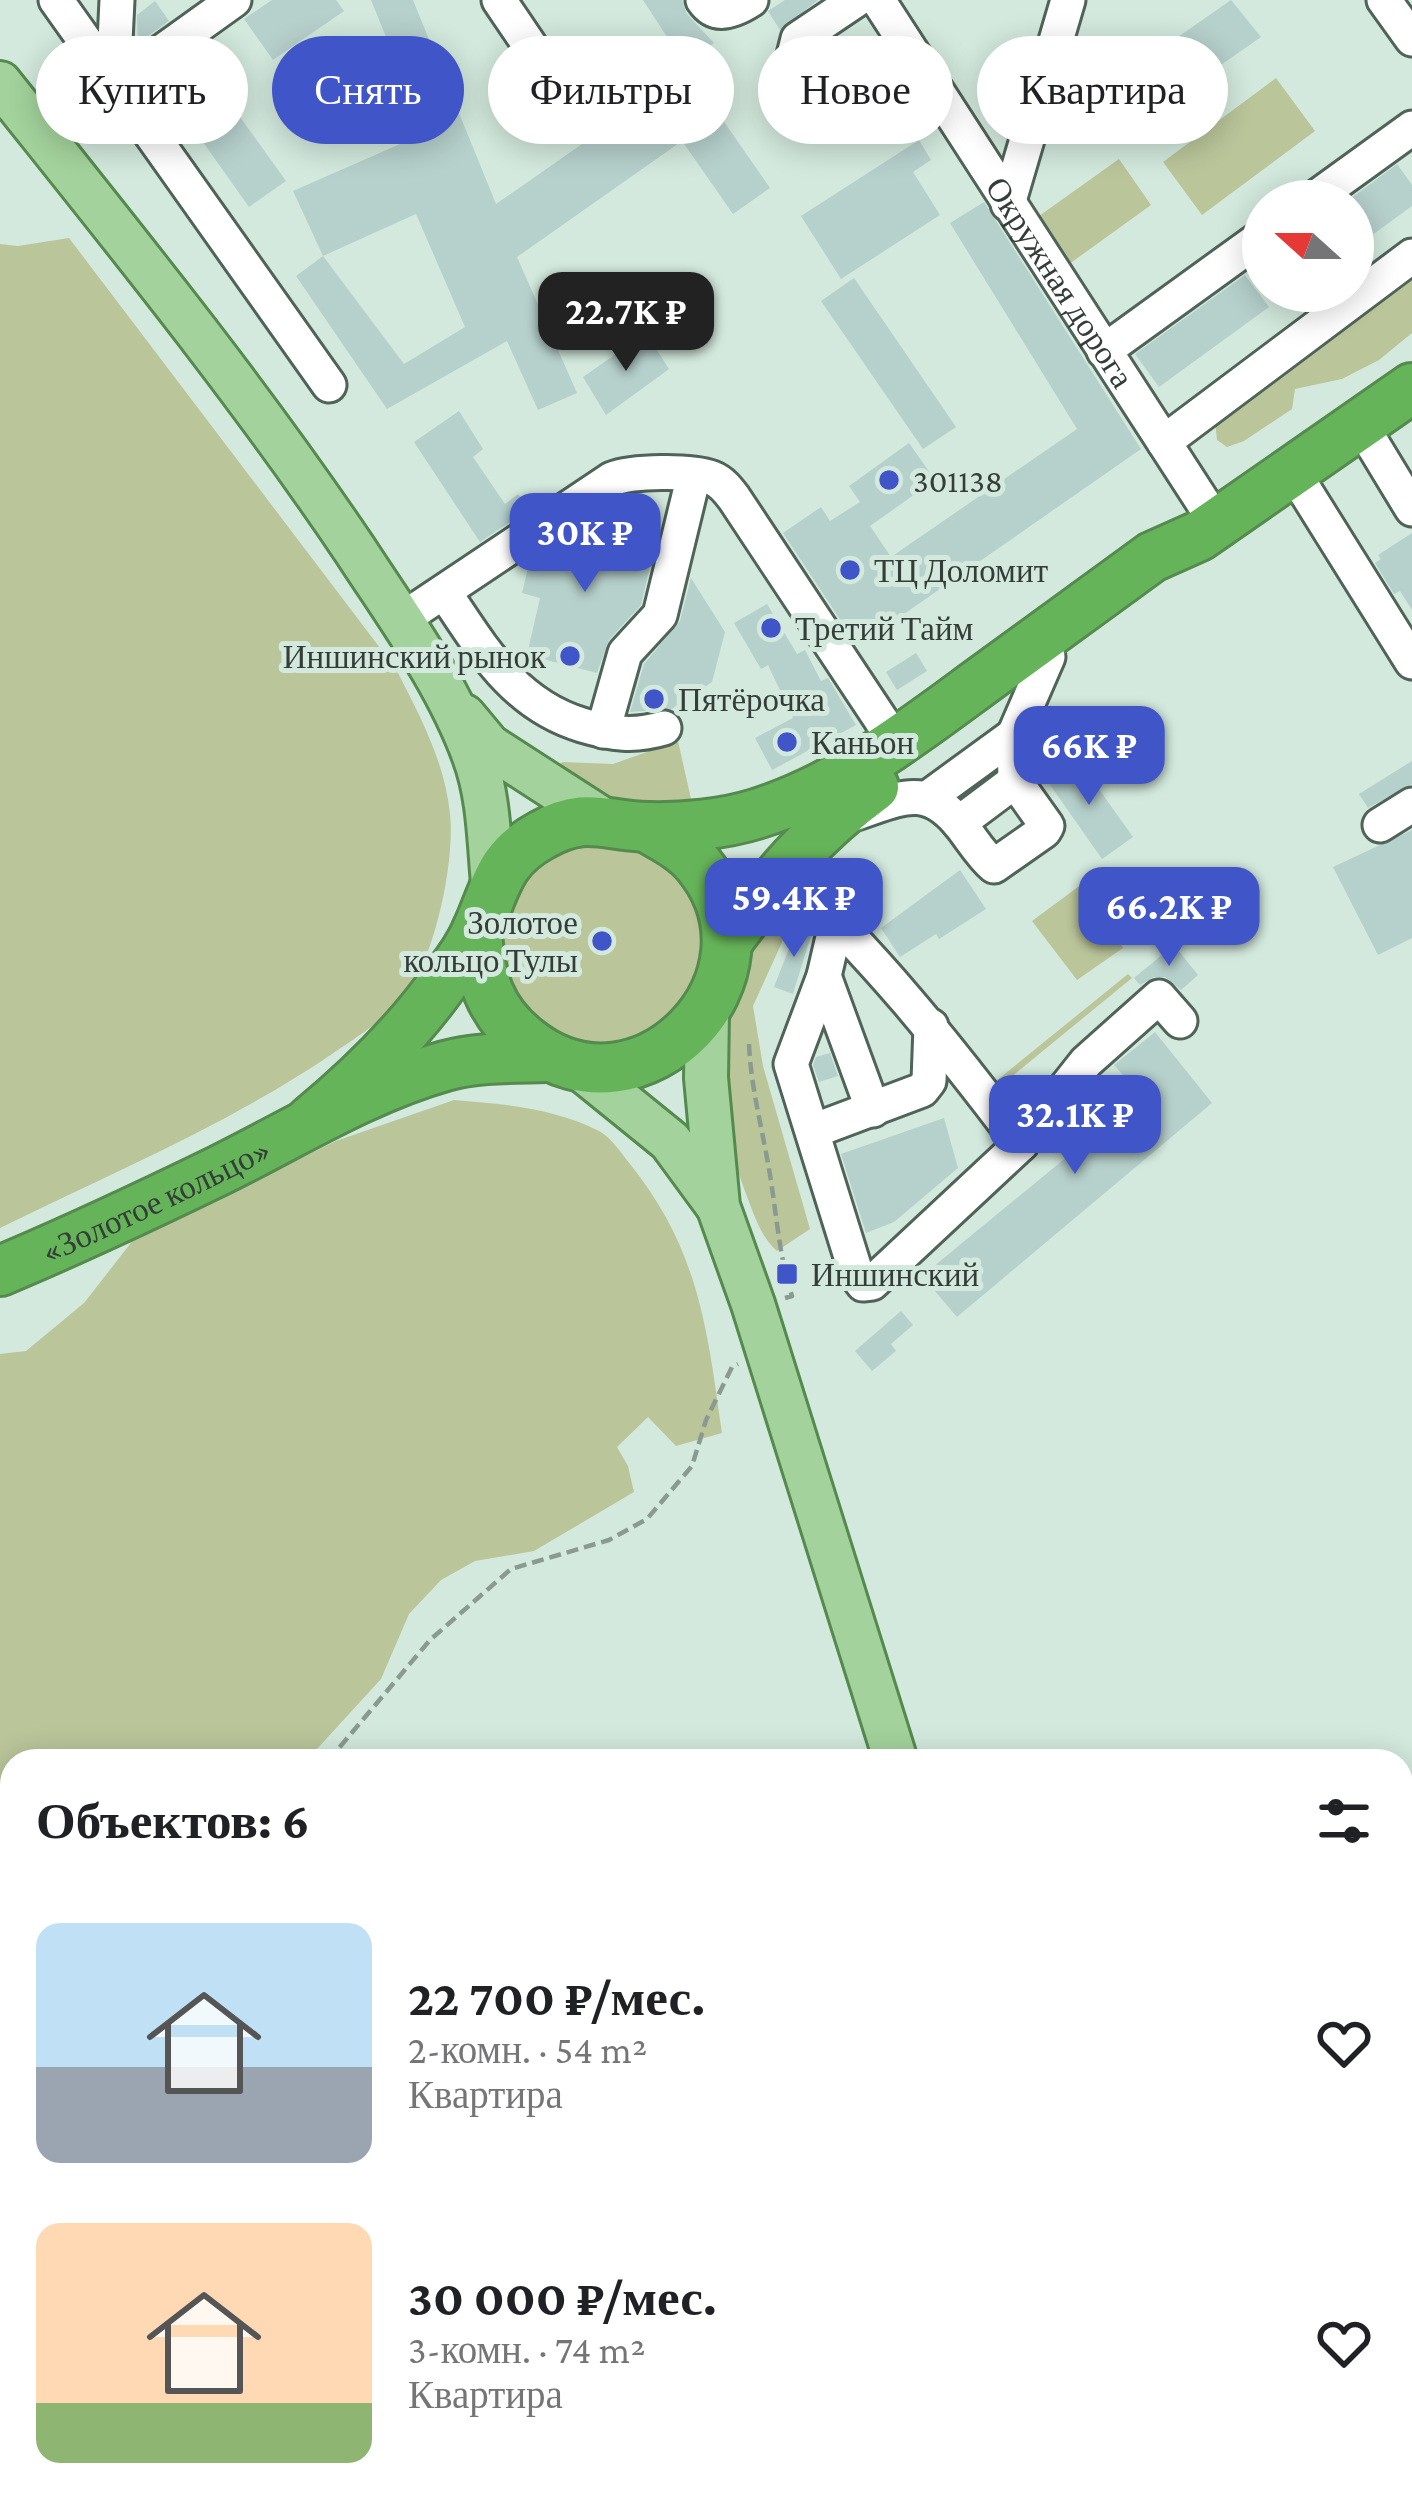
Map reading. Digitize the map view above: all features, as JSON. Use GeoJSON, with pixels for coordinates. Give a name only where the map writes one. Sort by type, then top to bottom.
{"type":"FeatureCollection","features":[{"type":"Feature","properties":{"kind":"highway","name":"«Золотое кольцо»"},"geometry":{"type":"LineString","coordinates":[[310,1121],[355,1084],[420,1016],[477,930],[493,883],[539,836],[568,824],[642,831],[750,816],[818,792],[897,744],[1152,557],[1208,530],[1412,388]]}},
{"type":"Feature","properties":{"kind":"highway","name":"«Золотое кольцо»"},"geometry":{"type":"LineString","coordinates":[[0,1271],[164,1197],[310,1121],[449,1064],[563,1062],[612,1067],[649,1060],[680,1041],[707,1012],[721,979],[727,942],[781,869],[826,822],[1167,576],[1208,530]]}},
{"type":"Feature","properties":{"kind":"highway"},"geometry":{"type":"LineString","coordinates":[[642,831],[713,888],[727,942]]}},
{"type":"Feature","properties":{"kind":"highway","name":"«Золотое кольцо»"},"geometry":{"type":"LineString","coordinates":[[477,930],[479,968],[489,1000],[506,1026],[563,1062]]}},
{"type":"Feature","properties":{"kind":"main road"},"geometry":{"type":"LineString","coordinates":[[0,83],[36,127]]}},
{"type":"Feature","properties":{"kind":"main road"},"geometry":{"type":"LineString","coordinates":[[49,144],[245,394],[401,620],[448,697],[475,759],[486,809],[493,883]]}},
{"type":"Feature","properties":{"kind":"main road"},"geometry":{"type":"LineString","coordinates":[[448,697],[489,746],[642,831]]}},
{"type":"Feature","properties":{"kind":"main road"},"geometry":{"type":"LineString","coordinates":[[707,1012],[706,1078],[718,1206],[892,1749]]}},
{"type":"Feature","properties":{"kind":"main road"},"geometry":{"type":"LineString","coordinates":[[563,1062],[670,1141],[718,1206]]}},
{"type":"Feature","properties":{"kind":"street"},"geometry":{"type":"LineString","coordinates":[[56,0],[81,36]]}},
{"type":"Feature","properties":{"kind":"street"},"geometry":{"type":"LineString","coordinates":[[115,36],[117,0]]}},
{"type":"Feature","properties":{"kind":"street"},"geometry":{"type":"LineString","coordinates":[[182,36],[234,0]]}},
{"type":"Feature","properties":{"kind":"street"},"geometry":{"type":"LineString","coordinates":[[499,0],[523,36]]}},
{"type":"Feature","properties":{"kind":"street"},"geometry":{"type":"LineString","coordinates":[[703,0],[712,10],[722,12],[751,0]]}},
{"type":"Feature","properties":{"kind":"street"},"geometry":{"type":"LineString","coordinates":[[802,36],[856,0]]}},
{"type":"Feature","properties":{"kind":"street","name":"Окружная дорога"},"geometry":{"type":"LineString","coordinates":[[878,0],[1165,442],[1208,530]]}},
{"type":"Feature","properties":{"kind":"street"},"geometry":{"type":"LineString","coordinates":[[1008,205],[1068,0]]}},
{"type":"Feature","properties":{"kind":"street"},"geometry":{"type":"LineString","coordinates":[[1384,0],[1412,38]]}},
{"type":"Feature","properties":{"kind":"street"},"geometry":{"type":"LineString","coordinates":[[1343,180],[1410,134]]}},
{"type":"Feature","properties":{"kind":"street"},"geometry":{"type":"LineString","coordinates":[[157,144],[329,385]]}},
{"type":"Feature","properties":{"kind":"street"},"geometry":{"type":"LineString","coordinates":[[1104,351],[1242,251]]}},
{"type":"Feature","properties":{"kind":"street"},"geometry":{"type":"LineString","coordinates":[[1165,442],[1412,256]]}},
{"type":"Feature","properties":{"kind":"street"},"geometry":{"type":"LineString","coordinates":[[1360,424],[1412,509]]}},
{"type":"Feature","properties":{"kind":"street"},"geometry":{"type":"LineString","coordinates":[[1294,472],[1412,662]]}},
{"type":"Feature","properties":{"kind":"street"},"geometry":{"type":"LineString","coordinates":[[401,620],[611,479],[631,474],[694,475],[719,482],[734,498],[897,744]]}},
{"type":"Feature","properties":{"kind":"street"},"geometry":{"type":"LineString","coordinates":[[604,731],[625,653],[660,615],[694,475]]}},
{"type":"Feature","properties":{"kind":"street"},"geometry":{"type":"LineString","coordinates":[[444,592],[517,691],[558,717],[628,736],[664,728]]}},
{"type":"Feature","properties":{"kind":"street"},"geometry":{"type":"LineString","coordinates":[[826,822],[910,796],[929,797],[959,823],[993,866],[1047,828],[1015,781],[1014,735],[1048,658]]}},
{"type":"Feature","properties":{"kind":"street"},"geometry":{"type":"LineString","coordinates":[[929,797],[1014,735]]}},
{"type":"Feature","properties":{"kind":"street"},"geometry":{"type":"LineString","coordinates":[[959,823],[1015,781]]}},
{"type":"Feature","properties":{"kind":"street"},"geometry":{"type":"LineString","coordinates":[[1380,825],[1412,805]]}},
{"type":"Feature","properties":{"kind":"street"},"geometry":{"type":"LineString","coordinates":[[781,869],[837,920],[931,1026],[1021,1144]]}},
{"type":"Feature","properties":{"kind":"street"},"geometry":{"type":"LineString","coordinates":[[837,920],[824,976],[791,1064],[856,1276],[865,1284],[872,1283],[1021,1144],[1086,1062],[1159,997],[1180,1021]]}},
{"type":"Feature","properties":{"kind":"street"},"geometry":{"type":"LineString","coordinates":[[824,976],[873,1110]]}},
{"type":"Feature","properties":{"kind":"street"},"geometry":{"type":"LineString","coordinates":[[812,1131],[926,1086],[931,1026]]}},
{"type":"Feature","properties":{"kind":"path"},"geometry":{"type":"LineString","coordinates":[[749,1044],[779,1256],[792,1296],[753,1304]]}},
{"type":"Feature","properties":{"kind":"path"},"geometry":{"type":"LineString","coordinates":[[338,1749],[430,1640],[512,1569],[609,1540],[647,1519],[692,1466],[706,1420],[732,1367],[738,1364],[734,1347]]}},
{"type":"Feature","properties":{"kind":"green space"},"geometry":{"type":"Polygon","coordinates":[[[1276,78],[1315,131],[1249,180],[1242,180],[1242,185],[1202,215],[1163,162],[1187,144],[1228,144],[1228,114],[1276,78]]]}},
{"type":"Feature","properties":{"kind":"green space"},"geometry":{"type":"Polygon","coordinates":[[[1119,159],[1151,205],[1065,267],[1032,221],[1119,159]]]}},
{"type":"Feature","properties":{"kind":"green space"},"geometry":{"type":"Polygon","coordinates":[[[69,238],[396,669],[443,776],[450,814],[450,856],[428,953],[409,990],[383,1017],[252,1103],[0,1228],[0,244],[69,238]]]}},
{"type":"Feature","properties":{"kind":"green space"},"geometry":{"type":"Polygon","coordinates":[[[1412,270],[1412,333],[1379,360],[1342,379],[1295,389],[1292,409],[1244,441],[1227,447],[1217,440],[1215,420],[1357,312],[1374,312],[1374,299],[1412,270]]]}},
{"type":"Feature","properties":{"kind":"green space"},"geometry":{"type":"Polygon","coordinates":[[[678,741],[691,799],[618,799],[586,788],[555,766],[563,762],[613,764],[678,741]]]}},
{"type":"Feature","properties":{"kind":"green space"},"geometry":{"type":"Polygon","coordinates":[[[601,845],[639,852],[672,874],[694,907],[701,945],[694,983],[672,1016],[639,1038],[601,1045],[563,1038],[530,1016],[508,983],[501,945],[508,907],[530,874],[563,852],[601,845]]]}},
{"type":"Feature","properties":{"kind":"green space"},"geometry":{"type":"Polygon","coordinates":[[[1082,884],[1123,948],[1077,980],[1032,921],[1082,884]]]}},
{"type":"Feature","properties":{"kind":"green space"},"geometry":{"type":"Polygon","coordinates":[[[787,907],[783,940],[753,1006],[763,1066],[810,1229],[777,1251],[758,1224],[731,1150],[723,1066],[740,978],[752,951],[787,907]]]}},
{"type":"Feature","properties":{"kind":"green space"},"geometry":{"type":"Polygon","coordinates":[[[1128,974],[1132,978],[1000,1086],[996,1081],[1128,974]]]}},
{"type":"Feature","properties":{"kind":"green space"},"geometry":{"type":"Polygon","coordinates":[[[454,1100],[546,1112],[608,1137],[653,1196],[685,1259],[704,1324],[722,1433],[676,1446],[648,1417],[617,1447],[634,1492],[534,1551],[475,1561],[441,1580],[409,1614],[381,1679],[317,1749],[0,1749],[0,1354],[26,1351],[84,1303],[134,1239],[336,1141],[454,1100]]]}},
{"type":"Feature","properties":{"kind":"building"},"geometry":{"type":"Polygon","coordinates":[[[272,0],[336,0],[344,11],[308,36],[272,36],[272,59],[244,19],[272,0]]]}},
{"type":"Feature","properties":{"kind":"building"},"geometry":{"type":"Polygon","coordinates":[[[371,0],[413,0],[428,36],[386,36],[371,0]]]}},
{"type":"Feature","properties":{"kind":"building"},"geometry":{"type":"Polygon","coordinates":[[[643,0],[682,0],[687,14],[707,36],[666,36],[643,0]]]}},
{"type":"Feature","properties":{"kind":"building"},"geometry":{"type":"Polygon","coordinates":[[[785,0],[818,0],[780,30],[768,11],[785,0]]]}},
{"type":"Feature","properties":{"kind":"building"},"geometry":{"type":"Polygon","coordinates":[[[1231,0],[1261,37],[1228,60],[1228,36],[1179,36],[1231,0]]]}},
{"type":"Feature","properties":{"kind":"building"},"geometry":{"type":"Polygon","coordinates":[[[155,1],[169,21],[148,36],[138,36],[137,15],[155,1]]]}},
{"type":"Feature","properties":{"kind":"building"},"geometry":{"type":"Polygon","coordinates":[[[464,125],[496,204],[582,144],[678,144],[517,257],[577,393],[538,410],[507,341],[387,409],[296,276],[323,256],[293,191],[400,144],[464,144],[464,125]],[[416,214],[323,256],[404,364],[465,327],[416,214]]]}},
{"type":"Feature","properties":{"kind":"building"},"geometry":{"type":"Polygon","coordinates":[[[248,128],[286,181],[249,207],[204,144],[248,144],[248,128]]]}},
{"type":"Feature","properties":{"kind":"building"},"geometry":{"type":"Polygon","coordinates":[[[734,136],[770,188],[733,214],[684,144],[734,144],[734,136]]]}},
{"type":"Feature","properties":{"kind":"building"},"geometry":{"type":"Polygon","coordinates":[[[913,144],[921,144],[931,160],[913,172],[940,215],[841,279],[801,216],[913,144]]]}},
{"type":"Feature","properties":{"kind":"building"},"geometry":{"type":"Polygon","coordinates":[[[1397,164],[1412,185],[1412,206],[1374,234],[1374,181],[1397,164]]]}},
{"type":"Feature","properties":{"kind":"building"},"geometry":{"type":"Polygon","coordinates":[[[984,202],[1141,449],[871,637],[862,624],[849,633],[783,533],[821,507],[830,521],[860,502],[849,486],[909,443],[935,480],[870,526],[891,557],[1077,429],[950,223],[984,202]]]}},
{"type":"Feature","properties":{"kind":"building"},"geometry":{"type":"Polygon","coordinates":[[[1242,277],[1242,312],[1262,312],[1159,387],[1135,354],[1242,277]]]}},
{"type":"Feature","properties":{"kind":"building"},"geometry":{"type":"Polygon","coordinates":[[[854,278],[956,427],[923,449],[821,301],[854,278]]]}},
{"type":"Feature","properties":{"kind":"building"},"geometry":{"type":"Polygon","coordinates":[[[646,333],[669,369],[606,415],[583,377],[646,333]]]}},
{"type":"Feature","properties":{"kind":"building"},"geometry":{"type":"Polygon","coordinates":[[[459,411],[483,449],[473,457],[505,504],[518,494],[529,509],[480,542],[414,442],[459,411]]]}},
{"type":"Feature","properties":{"kind":"building"},"geometry":{"type":"Polygon","coordinates":[[[578,527],[655,546],[641,605],[609,640],[597,673],[527,655],[540,598],[522,593],[530,559],[541,551],[558,556],[562,537],[578,527]]]}},
{"type":"Feature","properties":{"kind":"building"},"geometry":{"type":"Polygon","coordinates":[[[1412,533],[1412,610],[1400,591],[1394,594],[1375,563],[1381,559],[1378,555],[1412,533]]]}},
{"type":"Feature","properties":{"kind":"building"},"geometry":{"type":"Polygon","coordinates":[[[691,578],[725,632],[712,682],[672,709],[630,712],[644,664],[680,621],[691,578]]]}},
{"type":"Feature","properties":{"kind":"building"},"geometry":{"type":"Polygon","coordinates":[[[767,604],[797,654],[805,650],[821,681],[828,678],[856,725],[772,770],[755,738],[793,718],[768,665],[761,669],[734,623],[767,604]]]}},
{"type":"Feature","properties":{"kind":"building"},"geometry":{"type":"Polygon","coordinates":[[[916,653],[927,671],[897,690],[886,672],[916,653]]]}},
{"type":"Feature","properties":{"kind":"building"},"geometry":{"type":"Polygon","coordinates":[[[1076,757],[1133,837],[1102,859],[1046,779],[1076,757]]]}},
{"type":"Feature","properties":{"kind":"building"},"geometry":{"type":"Polygon","coordinates":[[[1412,761],[1412,784],[1368,808],[1359,794],[1412,761]]]}},
{"type":"Feature","properties":{"kind":"building"},"geometry":{"type":"Polygon","coordinates":[[[1412,830],[1412,938],[1378,955],[1333,867],[1412,830]]]}},
{"type":"Feature","properties":{"kind":"building"},"geometry":{"type":"Polygon","coordinates":[[[960,870],[986,909],[900,957],[881,928],[960,870]]]}},
{"type":"Feature","properties":{"kind":"building"},"geometry":{"type":"Polygon","coordinates":[[[799,923],[813,929],[793,994],[774,987],[799,923]]]}},
{"type":"Feature","properties":{"kind":"building"},"geometry":{"type":"Polygon","coordinates":[[[1174,945],[1198,975],[1181,990],[1165,977],[1140,985],[1134,978],[1174,945]]]}},
{"type":"Feature","properties":{"kind":"building"},"geometry":{"type":"Polygon","coordinates":[[[1155,1032],[1212,1103],[957,1317],[922,1276],[1141,1096],[1114,1065],[1155,1032]]]}},
{"type":"Feature","properties":{"kind":"building"},"geometry":{"type":"Polygon","coordinates":[[[830,1053],[838,1076],[819,1082],[813,1065],[816,1057],[830,1053]]]}},
{"type":"Feature","properties":{"kind":"building"},"geometry":{"type":"Polygon","coordinates":[[[944,1118],[958,1168],[894,1222],[866,1233],[841,1154],[944,1118]]]}},
{"type":"Feature","properties":{"kind":"building"},"geometry":{"type":"Polygon","coordinates":[[[901,1311],[913,1325],[891,1344],[896,1351],[872,1371],[855,1351],[901,1311]]]}},
{"type":"Feature","properties":{"kind":"place","name":"301138"},"geometry":{"type":"Point","coordinates":[889,480]}},
{"type":"Feature","properties":{"kind":"place","name":"ТЦ Доломит"},"geometry":{"type":"Point","coordinates":[850,570]}},
{"type":"Feature","properties":{"kind":"place","name":"Третий Тайм"},"geometry":{"type":"Point","coordinates":[771,628]}},
{"type":"Feature","properties":{"kind":"place","name":"Иншинский рынок"},"geometry":{"type":"Point","coordinates":[570,656]}},
{"type":"Feature","properties":{"kind":"place","name":"Пятёрочка"},"geometry":{"type":"Point","coordinates":[654,699]}},
{"type":"Feature","properties":{"kind":"place","name":"Каньон"},"geometry":{"type":"Point","coordinates":[787,742]}},
{"type":"Feature","properties":{"kind":"place","name":"Золотое кольцо Тулы"},"geometry":{"type":"Point","coordinates":[602,941]}},
{"type":"Feature","properties":{"kind":"place","name":"Иншинский"},"geometry":{"type":"Point","coordinates":[787,1274]}}]}
